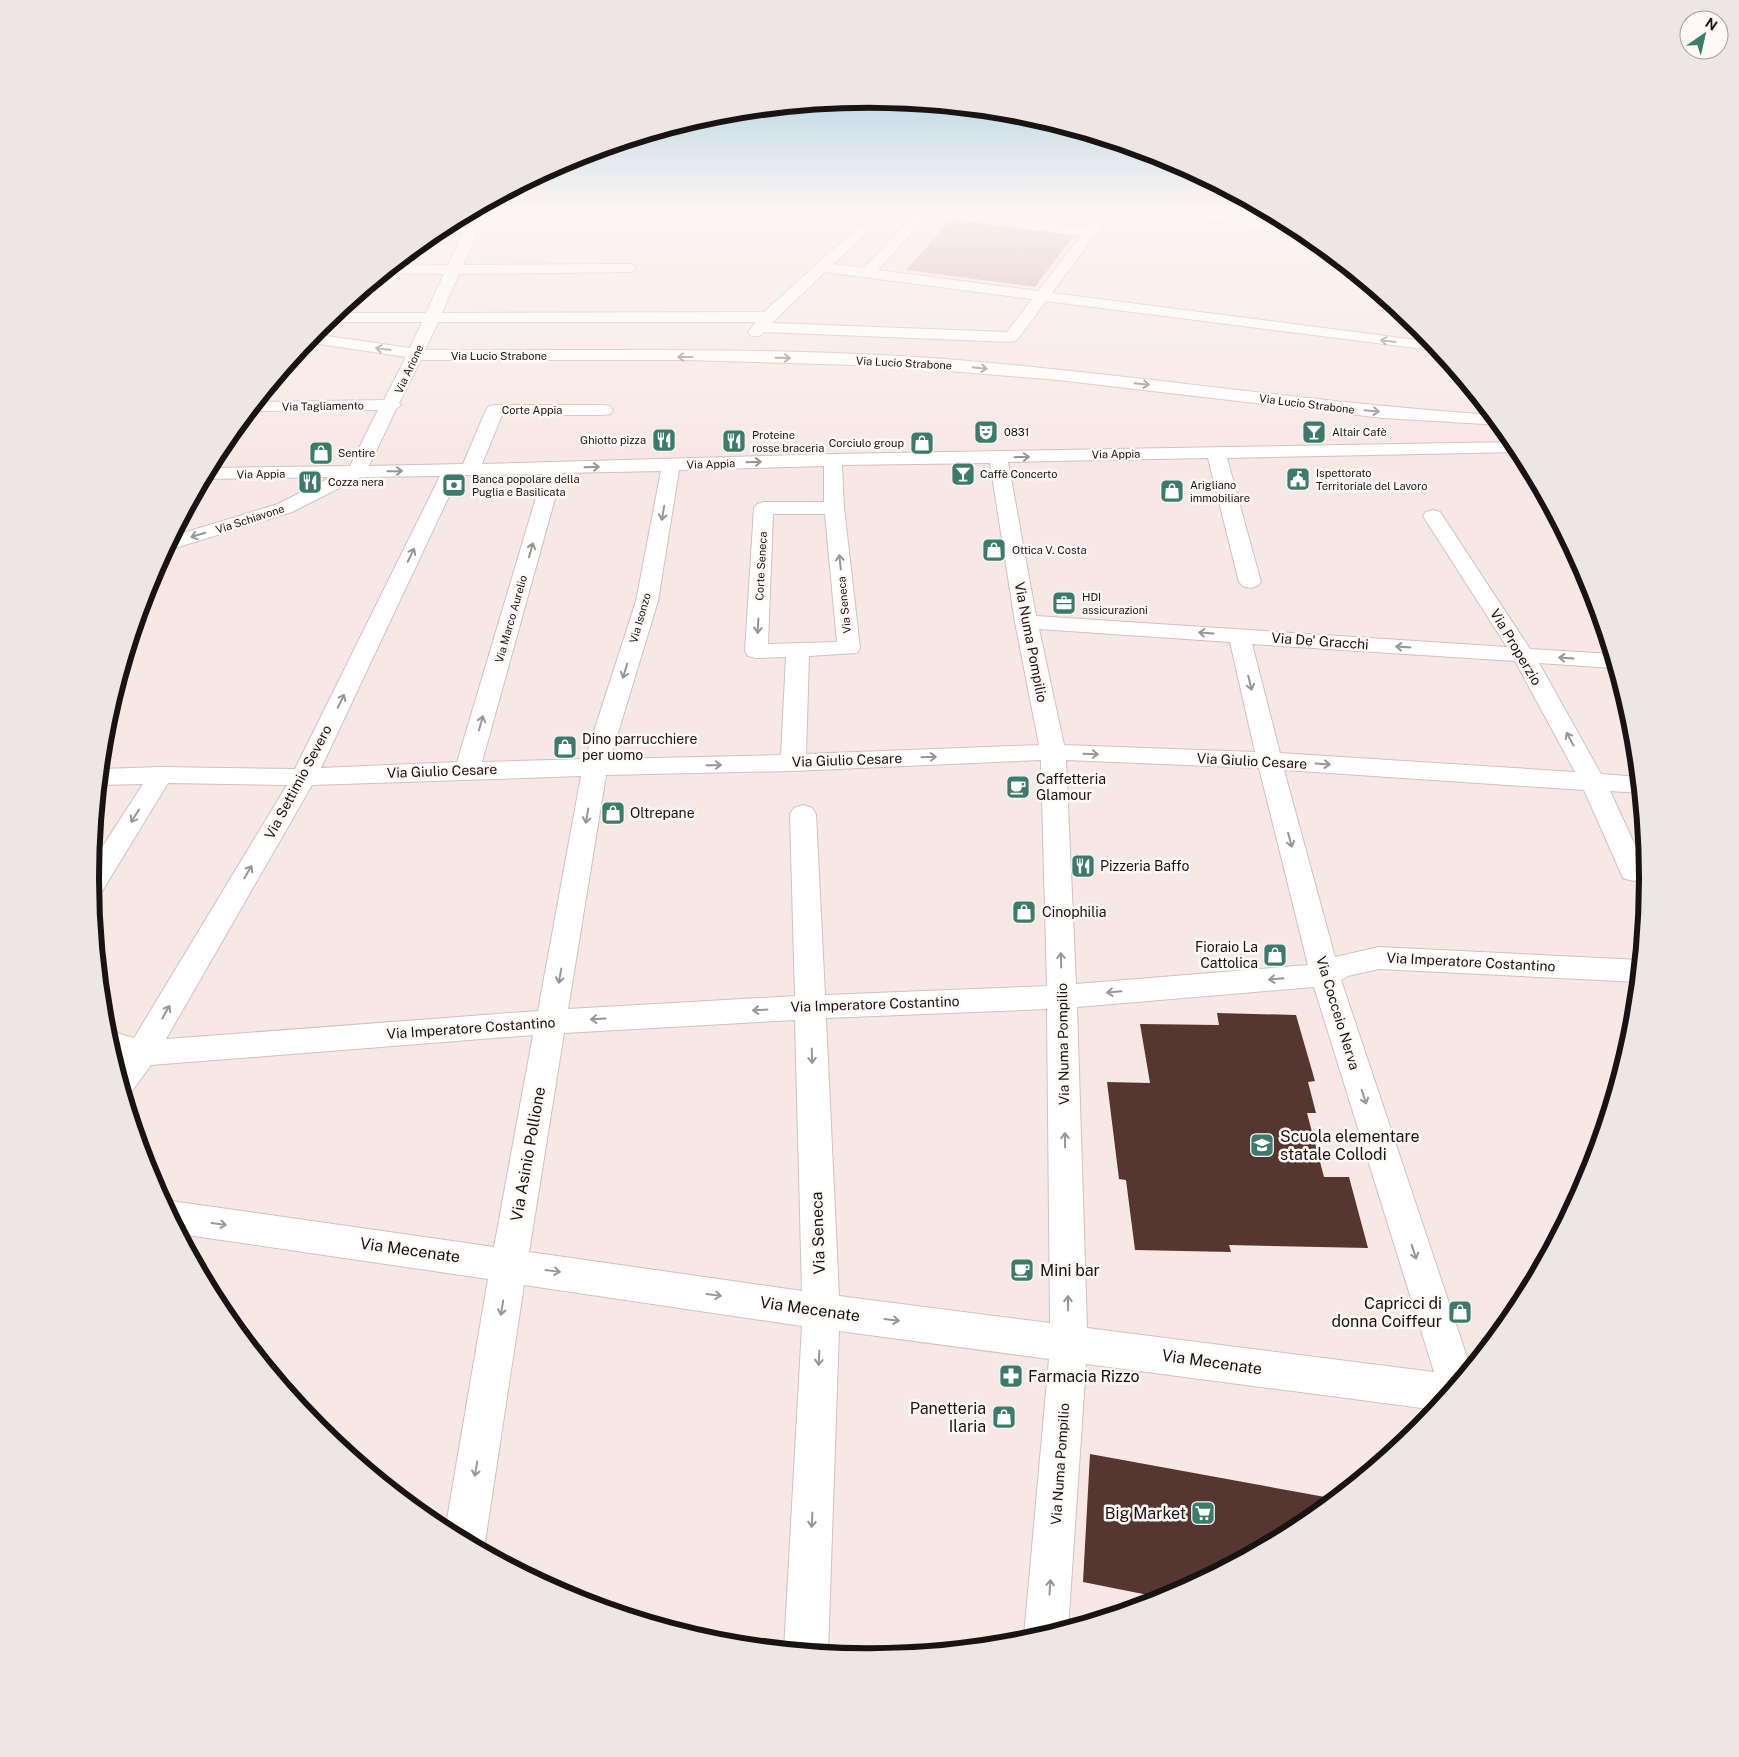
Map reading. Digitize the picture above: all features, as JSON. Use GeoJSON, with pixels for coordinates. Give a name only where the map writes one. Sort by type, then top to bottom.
{"type":"FeatureCollection","features":[{"type":"Feature","properties":{"kind":"street","name":"Via Arione"},"geometry":{"type":"LineString","coordinates":[[356,472],[392,404],[445,291]]}},
{"type":"Feature","properties":{"kind":"street"},"geometry":{"type":"LineString","coordinates":[[734,357],[764,322],[796,291]]}},
{"type":"Feature","properties":{"kind":"street"},"geometry":{"type":"LineString","coordinates":[[1002,291],[1427,346]]}},
{"type":"Feature","properties":{"kind":"street"},"geometry":{"type":"LineString","coordinates":[[340,318],[764,322],[1011,337],[1048,291]]}},
{"type":"Feature","properties":{"kind":"street","name":"Via Lucio Strabone"},"geometry":{"type":"LineString","coordinates":[[318,339],[402,351],[415,355],[734,357],[853,360],[956,366],[1192,389],[1369,411],[1489,420]]}},
{"type":"Feature","properties":{"kind":"street","name":"Via Tagliamento"},"geometry":{"type":"LineString","coordinates":[[260,407],[392,404]]}},
{"type":"Feature","properties":{"kind":"street","name":"Corte Appia"},"geometry":{"type":"LineString","coordinates":[[461,470],[495,410],[604,410]]}},
{"type":"Feature","properties":{"kind":"street","name":"Via Appia"},"geometry":{"type":"LineString","coordinates":[[214,474],[1508,447]]}},
{"type":"Feature","properties":{"kind":"street"},"geometry":{"type":"LineString","coordinates":[[1216,452],[1250,582]]}},
{"type":"Feature","properties":{"kind":"street","name":"Via Numa Pompilio"},"geometry":{"type":"LineString","coordinates":[[998,457],[1026,622],[1053,752],[1062,997],[1069,1342],[1047,1628]]}},
{"type":"Feature","properties":{"kind":"street","name":"Via Seneca"},"geometry":{"type":"LineString","coordinates":[[798,650],[849,648],[834,508],[833,460]]}},
{"type":"Feature","properties":{"kind":"street","name":"Via Isonzo"},"geometry":{"type":"LineString","coordinates":[[595,768],[646,601],[671,465]]}},
{"type":"Feature","properties":{"kind":"street","name":"Via Marco Aurelio"},"geometry":{"type":"LineString","coordinates":[[467,770],[554,468]]}},
{"type":"Feature","properties":{"kind":"street","name":"Via Settimio Severo"},"geometry":{"type":"LineString","coordinates":[[125,1077],[142,1052],[304,776],[461,470]]}},
{"type":"Feature","properties":{"kind":"street","name":"Via Schiavone"},"geometry":{"type":"LineString","coordinates":[[176,541],[285,508],[356,472]]}},
{"type":"Feature","properties":{"kind":"street","name":"Corte Seneca"},"geometry":{"type":"LineString","coordinates":[[798,650],[756,651],[764,508],[834,508]]}},
{"type":"Feature","properties":{"kind":"street","name":"Via Properzio"},"geometry":{"type":"LineString","coordinates":[[1433,516],[1523,655],[1593,782]]}},
{"type":"Feature","properties":{"kind":"street","name":"Via De' Gracchi"},"geometry":{"type":"LineString","coordinates":[[1026,622],[1608,661]]}},
{"type":"Feature","properties":{"kind":"street","name":"Via Cocceio Nerva"},"geometry":{"type":"LineString","coordinates":[[1238,635],[1325,974],[1455,1379]]}},
{"type":"Feature","properties":{"kind":"street"},"geometry":{"type":"LineString","coordinates":[[793,762],[798,650]]}},
{"type":"Feature","properties":{"kind":"street","name":"Via Giulio Cesare"},"geometry":{"type":"LineString","coordinates":[[105,776],[304,776],[793,762],[1053,752],[1269,761],[1635,785]]}},
{"type":"Feature","properties":{"kind":"street","name":"Via Asinio Pollione"},"geometry":{"type":"LineString","coordinates":[[465,1534],[509,1264],[595,768]]}},
{"type":"Feature","properties":{"kind":"street"},"geometry":{"type":"LineString","coordinates":[[99,873],[160,775]]}},
{"type":"Feature","properties":{"kind":"street"},"geometry":{"type":"LineString","coordinates":[[1593,782],[1633,871]]}},
{"type":"Feature","properties":{"kind":"street","name":"Via Seneca"},"geometry":{"type":"LineString","coordinates":[[803,814],[821,1311],[806,1647]]}},
{"type":"Feature","properties":{"kind":"street","name":"Via Imperatore Costantino"},"geometry":{"type":"LineString","coordinates":[[118,1045],[142,1052],[552,1022],[810,1007],[1062,997],[1325,974],[1340,967],[1379,958],[1635,971]]}},
{"type":"Feature","properties":{"kind":"street","name":"Via Mecenate"},"geometry":{"type":"LineString","coordinates":[[177,1218],[509,1264],[821,1311],[1445,1391]]}},
{"type":"Feature","properties":{"kind":"building","name":"Scuola elementare statale Collodi"},"geometry":{"type":"Polygon","coordinates":[[[1217,1013],[1296,1015],[1315,1081],[1308,1082],[1316,1113],[1307,1113],[1324,1177],[1349,1177],[1368,1248],[1229,1245],[1231,1252],[1135,1250],[1126,1180],[1119,1179],[1107,1082],[1150,1083],[1140,1024],[1219,1025],[1217,1013]]]}},
{"type":"Feature","properties":{"kind":"building","name":"Big Market"},"geometry":{"type":"Polygon","coordinates":[[[1090,1454],[1328,1498],[1255,1546],[1210,1570],[1151,1596],[1083,1582],[1090,1454]]]}},
{"type":"Feature","properties":{"kind":"place","name":"0831"},"geometry":{"type":"Point","coordinates":[986,432]}},
{"type":"Feature","properties":{"kind":"place","name":"Altair Cafè"},"geometry":{"type":"Point","coordinates":[1314,432]}},
{"type":"Feature","properties":{"kind":"place","name":"Ghiotto pizza"},"geometry":{"type":"Point","coordinates":[664,440]}},
{"type":"Feature","properties":{"kind":"place","name":"Proteine rosse braceria"},"geometry":{"type":"Point","coordinates":[734,441]}},
{"type":"Feature","properties":{"kind":"place","name":"Corciulo group"},"geometry":{"type":"Point","coordinates":[922,443]}},
{"type":"Feature","properties":{"kind":"place","name":"Sentire"},"geometry":{"type":"Point","coordinates":[321,453]}},
{"type":"Feature","properties":{"kind":"place","name":"Caffè Concerto"},"geometry":{"type":"Point","coordinates":[963,474]}},
{"type":"Feature","properties":{"kind":"place","name":"Ispettorato Territoriale del Lavoro"},"geometry":{"type":"Point","coordinates":[1298,479]}},
{"type":"Feature","properties":{"kind":"place","name":"Cozza nera"},"geometry":{"type":"Point","coordinates":[310,482]}},
{"type":"Feature","properties":{"kind":"place","name":"Banca popolare della Puglia e Basilicata"},"geometry":{"type":"Point","coordinates":[454,485]}},
{"type":"Feature","properties":{"kind":"place","name":"Arigliano immobiliare"},"geometry":{"type":"Point","coordinates":[1172,491]}},
{"type":"Feature","properties":{"kind":"place","name":"Ottica V. Costa"},"geometry":{"type":"Point","coordinates":[994,550]}},
{"type":"Feature","properties":{"kind":"place","name":"HDI assicurazioni"},"geometry":{"type":"Point","coordinates":[1064,603]}},
{"type":"Feature","properties":{"kind":"place","name":"Dino parrucchiere per uomo"},"geometry":{"type":"Point","coordinates":[565,747]}},
{"type":"Feature","properties":{"kind":"place","name":"Caffetteria Glamour"},"geometry":{"type":"Point","coordinates":[1018,787]}},
{"type":"Feature","properties":{"kind":"place","name":"Oltrepane"},"geometry":{"type":"Point","coordinates":[613,813]}},
{"type":"Feature","properties":{"kind":"place","name":"Pizzeria Baffo"},"geometry":{"type":"Point","coordinates":[1083,866]}},
{"type":"Feature","properties":{"kind":"place","name":"Cinophilia"},"geometry":{"type":"Point","coordinates":[1024,912]}},
{"type":"Feature","properties":{"kind":"place","name":"Fioraio La Cattolica"},"geometry":{"type":"Point","coordinates":[1275,955]}},
{"type":"Feature","properties":{"kind":"place","name":"Scuola elementare statale Collodi"},"geometry":{"type":"Point","coordinates":[1262,1145]}},
{"type":"Feature","properties":{"kind":"place","name":"Mini bar"},"geometry":{"type":"Point","coordinates":[1022,1270]}},
{"type":"Feature","properties":{"kind":"place","name":"Capricci di donna Coiffeur"},"geometry":{"type":"Point","coordinates":[1460,1312]}},
{"type":"Feature","properties":{"kind":"place","name":"Farmacia Rizzo"},"geometry":{"type":"Point","coordinates":[1011,1376]}},
{"type":"Feature","properties":{"kind":"place","name":"Panetteria Ilaria"},"geometry":{"type":"Point","coordinates":[1004,1417]}},
{"type":"Feature","properties":{"kind":"place","name":"Big Market"},"geometry":{"type":"Point","coordinates":[1203,1513]}}]}
